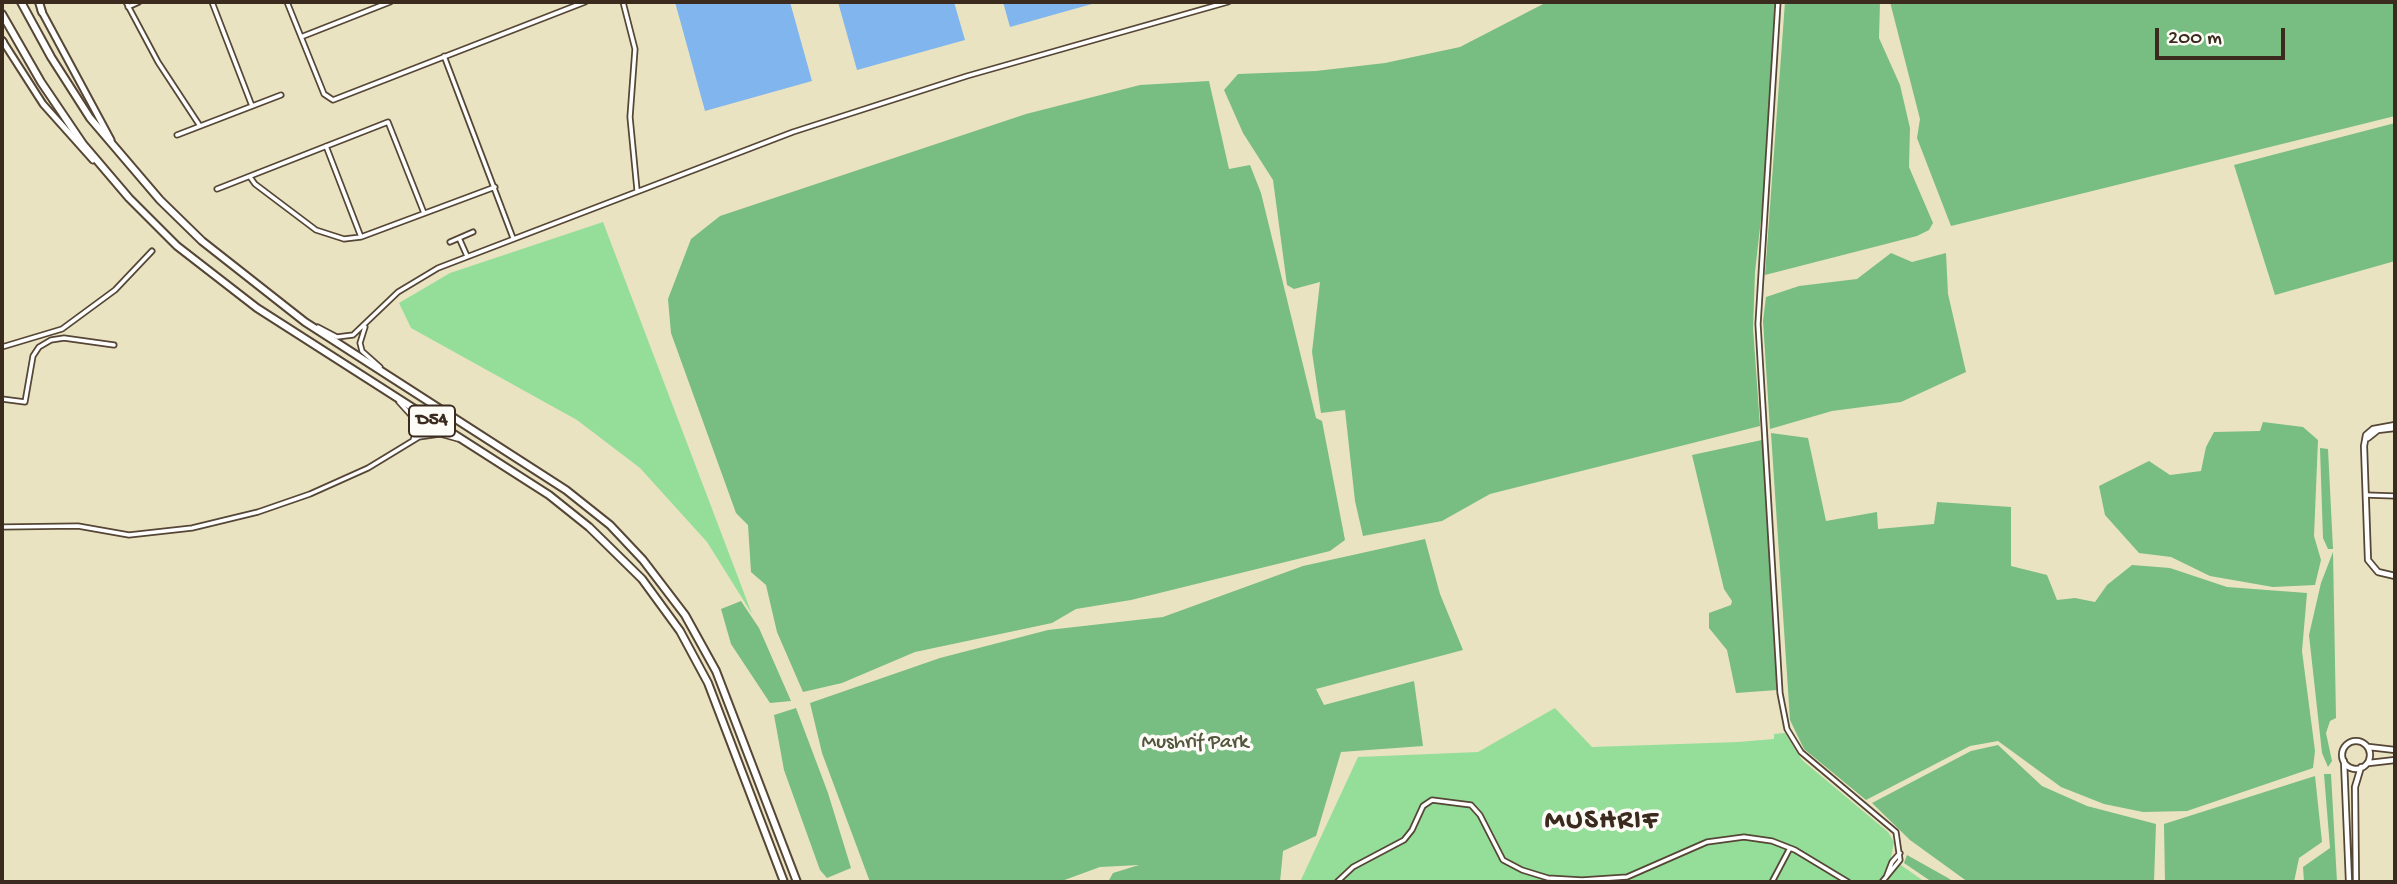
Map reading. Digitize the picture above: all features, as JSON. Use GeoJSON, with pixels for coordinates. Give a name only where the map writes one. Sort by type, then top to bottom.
{"type":"FeatureCollection","features":[{"type":"Feature","properties":{"kind":"highway","name":"D54"},"geometry":{"type":"LineString","coordinates":[[21,2],[78,101],[115,149],[194,234],[246,279],[304,322],[586,505],[621,536],[654,573],[685,615],[716,671],[797,882]]}},
{"type":"Feature","properties":{"kind":"highway"},"geometry":{"type":"LineString","coordinates":[[37,2],[42,12]]}},
{"type":"Feature","properties":{"kind":"highway","name":"D54"},"geometry":{"type":"LineString","coordinates":[[2,14],[41,82],[97,163],[163,233],[223,285],[577,517],[621,557],[662,605],[692,652],[713,695],[784,882]]}},
{"type":"Feature","properties":{"kind":"main road"},"geometry":{"type":"LineString","coordinates":[[42,12],[115,149]]}},
{"type":"Feature","properties":{"kind":"main road"},"geometry":{"type":"LineString","coordinates":[[2,41],[43,104],[71,138],[97,163]]}},
{"type":"Feature","properties":{"kind":"street"},"geometry":{"type":"LineString","coordinates":[[139,2],[127,4],[158,61],[200,126]]}},
{"type":"Feature","properties":{"kind":"street"},"geometry":{"type":"LineString","coordinates":[[212,2],[252,106]]}},
{"type":"Feature","properties":{"kind":"street"},"geometry":{"type":"LineString","coordinates":[[287,2],[329,100],[585,2]]}},
{"type":"Feature","properties":{"kind":"street"},"geometry":{"type":"LineString","coordinates":[[301,37],[390,2]]}},
{"type":"Feature","properties":{"kind":"street"},"geometry":{"type":"LineString","coordinates":[[623,2],[635,49],[630,117],[637,190]]}},
{"type":"Feature","properties":{"kind":"street"},"geometry":{"type":"LineString","coordinates":[[304,322],[341,338],[353,335],[365,327],[385,303],[405,286],[467,256],[637,190],[862,108],[1228,2]]}},
{"type":"Feature","properties":{"kind":"street"},"geometry":{"type":"LineString","coordinates":[[1778,2],[1758,324],[1781,702],[1787,729],[1797,747],[1892,827],[1898,839],[1900,853],[1897,866],[1882,882]]}},
{"type":"Feature","properties":{"kind":"street"},"geometry":{"type":"LineString","coordinates":[[444,56],[513,238]]}},
{"type":"Feature","properties":{"kind":"street"},"geometry":{"type":"LineString","coordinates":[[177,135],[281,95]]}},
{"type":"Feature","properties":{"kind":"street"},"geometry":{"type":"LineString","coordinates":[[218,189],[390,122],[424,214]]}},
{"type":"Feature","properties":{"kind":"street"},"geometry":{"type":"LineString","coordinates":[[326,146],[361,237]]}},
{"type":"Feature","properties":{"kind":"street"},"geometry":{"type":"LineString","coordinates":[[250,176],[255,184],[321,233],[338,238],[361,237],[495,187]]}},
{"type":"Feature","properties":{"kind":"street"},"geometry":{"type":"LineString","coordinates":[[450,242],[473,232]]}},
{"type":"Feature","properties":{"kind":"street"},"geometry":{"type":"LineString","coordinates":[[459,238],[467,256]]}},
{"type":"Feature","properties":{"kind":"street"},"geometry":{"type":"LineString","coordinates":[[2,347],[62,329],[115,290],[152,251]]}},
{"type":"Feature","properties":{"kind":"street"},"geometry":{"type":"LineString","coordinates":[[365,327],[360,343],[362,351],[394,380]]}},
{"type":"Feature","properties":{"kind":"street"},"geometry":{"type":"LineString","coordinates":[[2,398],[25,402],[33,356],[39,347],[51,340],[64,338],[114,345]]}},
{"type":"Feature","properties":{"kind":"street"},"geometry":{"type":"LineString","coordinates":[[395,397],[419,424],[412,441]]}},
{"type":"Feature","properties":{"kind":"street"},"geometry":{"type":"LineString","coordinates":[[2395,427],[2373,429],[2367,435],[2364,446],[2368,560],[2378,572],[2395,576]]}},
{"type":"Feature","properties":{"kind":"street"},"geometry":{"type":"LineString","coordinates":[[2,527],[78,526],[138,535],[210,525],[319,490],[368,468],[412,441],[433,434],[464,441]]}},
{"type":"Feature","properties":{"kind":"street"},"geometry":{"type":"LineString","coordinates":[[2365,495],[2395,496]]}},
{"type":"Feature","properties":{"kind":"street"},"geometry":{"type":"LineString","coordinates":[[2349,882],[2342,753],[2348,743],[2360,741],[2376,750],[2395,750]]}},
{"type":"Feature","properties":{"kind":"street"},"geometry":{"type":"LineString","coordinates":[[2356,882],[2355,786],[2370,754],[2367,746]]}},
{"type":"Feature","properties":{"kind":"street"},"geometry":{"type":"LineString","coordinates":[[2344,761],[2353,768],[2374,760],[2395,760]]}},
{"type":"Feature","properties":{"kind":"street"},"geometry":{"type":"LineString","coordinates":[[1337,882],[1361,862],[1404,840],[1412,830],[1423,806],[1432,800],[1471,806],[1480,815],[1503,860],[1531,874],[1556,879],[1627,877],[1700,845],[1729,837],[1759,838],[1790,848],[1818,861],[1848,882]]}},
{"type":"Feature","properties":{"kind":"street"},"geometry":{"type":"LineString","coordinates":[[1772,882],[1790,848]]}},
{"type":"Feature","properties":{"kind":"green space"},"geometry":{"type":"Polygon","coordinates":[[[1547,2],[1776,2],[1765,183],[1755,272],[1753,328],[1760,426],[1490,494],[1442,521],[1363,536],[1355,501],[1345,410],[1321,413],[1312,352],[1320,282],[1294,289],[1287,285],[1273,180],[1243,133],[1224,90],[1238,74],[1316,71],[1385,63],[1460,47],[1547,2]]]}},
{"type":"Feature","properties":{"kind":"green space"},"geometry":{"type":"Polygon","coordinates":[[[1785,2],[1880,2],[1879,38],[1900,85],[1910,128],[1909,167],[1933,223],[1929,230],[1917,236],[1765,275],[1785,2]]]}},
{"type":"Feature","properties":{"kind":"green space"},"geometry":{"type":"Polygon","coordinates":[[[1890,2],[2395,2],[2395,116],[1951,226],[1917,138],[1920,119],[1890,2]]]}},
{"type":"Feature","properties":{"kind":"green space"},"geometry":{"type":"Polygon","coordinates":[[[1209,81],[1229,169],[1250,165],[1261,193],[1316,418],[1322,421],[1345,540],[1330,551],[1131,600],[1076,609],[1052,623],[915,652],[842,683],[803,692],[777,632],[766,585],[751,572],[748,525],[736,513],[671,333],[668,299],[691,239],[720,216],[1026,114],[1140,85],[1209,81]]]}},
{"type":"Feature","properties":{"kind":"green space"},"geometry":{"type":"Polygon","coordinates":[[[2395,123],[2395,261],[2275,295],[2234,165],[2395,123]]]}},
{"type":"Feature","properties":{"kind":"green space"},"geometry":{"type":"Polygon","coordinates":[[[603,222],[752,614],[707,542],[640,468],[577,420],[411,328],[399,303],[450,273],[603,222]]]}},
{"type":"Feature","properties":{"kind":"green space"},"geometry":{"type":"Polygon","coordinates":[[[1891,253],[1912,262],[1946,253],[1948,294],[1966,372],[1901,402],[1832,411],[1770,429],[1763,321],[1766,297],[1799,286],[1857,279],[1891,253]]]}},
{"type":"Feature","properties":{"kind":"green space"},"geometry":{"type":"Polygon","coordinates":[[[2263,422],[2303,427],[2318,440],[2314,536],[2321,560],[2315,585],[2273,587],[2210,576],[2171,557],[2139,553],[2105,515],[2099,486],[2149,461],[2170,475],[2201,471],[2206,447],[2214,432],[2260,431],[2263,422]]]}},
{"type":"Feature","properties":{"kind":"green space"},"geometry":{"type":"Polygon","coordinates":[[[1771,433],[1808,438],[1826,521],[1877,512],[1878,529],[1934,524],[1937,502],[2011,507],[2011,566],[2047,575],[2057,600],[2075,598],[2095,602],[2107,585],[2132,565],[2170,568],[2227,587],[2307,593],[2302,651],[2315,751],[2313,768],[2187,811],[2143,812],[2104,804],[2061,787],[1998,741],[1970,746],[1866,800],[1804,749],[1790,720],[1771,433]]]}},
{"type":"Feature","properties":{"kind":"green space"},"geometry":{"type":"Polygon","coordinates":[[[1762,440],[1777,690],[1736,693],[1727,650],[1709,628],[1709,613],[1731,605],[1732,601],[1724,589],[1692,455],[1762,440]]]}},
{"type":"Feature","properties":{"kind":"green space"},"geometry":{"type":"Polygon","coordinates":[[[2320,448],[2328,449],[2333,549],[2328,549],[2323,538],[2320,448]]]}},
{"type":"Feature","properties":{"kind":"green space","name":"Mushrif Park"},"geometry":{"type":"Polygon","coordinates":[[[1425,539],[1440,594],[1463,650],[1316,689],[1324,705],[1414,681],[1423,746],[1341,752],[1316,836],[1283,851],[1280,882],[1108,882],[1113,873],[1139,865],[1100,867],[1059,882],[870,882],[822,753],[810,703],[940,658],[1048,630],[1163,617],[1303,566],[1425,539]]]}},
{"type":"Feature","properties":{"kind":"green space"},"geometry":{"type":"Polygon","coordinates":[[[2333,552],[2336,718],[2330,721],[2326,733],[2332,761],[2328,767],[2322,753],[2309,635],[2321,583],[2333,552]]]}},
{"type":"Feature","properties":{"kind":"green space"},"geometry":{"type":"Polygon","coordinates":[[[741,601],[759,628],[791,701],[770,703],[731,644],[721,609],[741,601]]]}},
{"type":"Feature","properties":{"kind":"green space"},"geometry":{"type":"Polygon","coordinates":[[[796,708],[828,793],[851,868],[827,878],[820,870],[784,770],[774,715],[796,708]]]}},
{"type":"Feature","properties":{"kind":"green space"},"geometry":{"type":"Polygon","coordinates":[[[1555,708],[1592,747],[1738,742],[1774,739],[1774,734],[1785,733],[1802,760],[1888,832],[1894,842],[1891,858],[1925,882],[1300,882],[1358,757],[1478,752],[1555,708]]]}},
{"type":"Feature","properties":{"kind":"green space"},"geometry":{"type":"Polygon","coordinates":[[[1998,745],[2042,786],[2087,806],[2156,824],[2154,882],[1968,882],[1910,840],[1872,803],[1971,751],[1998,745]]]}},
{"type":"Feature","properties":{"kind":"green space"},"geometry":{"type":"Polygon","coordinates":[[[2324,774],[2331,774],[2337,882],[2304,882],[2303,867],[2330,848],[2324,774]]]}},
{"type":"Feature","properties":{"kind":"green space"},"geometry":{"type":"Polygon","coordinates":[[[2315,776],[2322,842],[2299,858],[2294,882],[2165,882],[2164,824],[2315,776]]]}},
{"type":"Feature","properties":{"kind":"green space"},"geometry":{"type":"Polygon","coordinates":[[[1907,855],[1954,882],[1932,882],[1904,863],[1907,855]]]}},
{"type":"Feature","properties":{"kind":"water"},"geometry":{"type":"Polygon","coordinates":[[[675,2],[790,2],[812,81],[705,111],[675,2]]]}},
{"type":"Feature","properties":{"kind":"water"},"geometry":{"type":"Polygon","coordinates":[[[838,2],[954,2],[965,40],[857,70],[838,2]]]}},
{"type":"Feature","properties":{"kind":"water"},"geometry":{"type":"Polygon","coordinates":[[[1003,2],[1099,2],[1010,27],[1003,2]]]}},
{"type":"Feature","properties":{"kind":"district","name":"MUSHRIF"},"geometry":{"type":"Point","coordinates":[1602,823]}}]}
